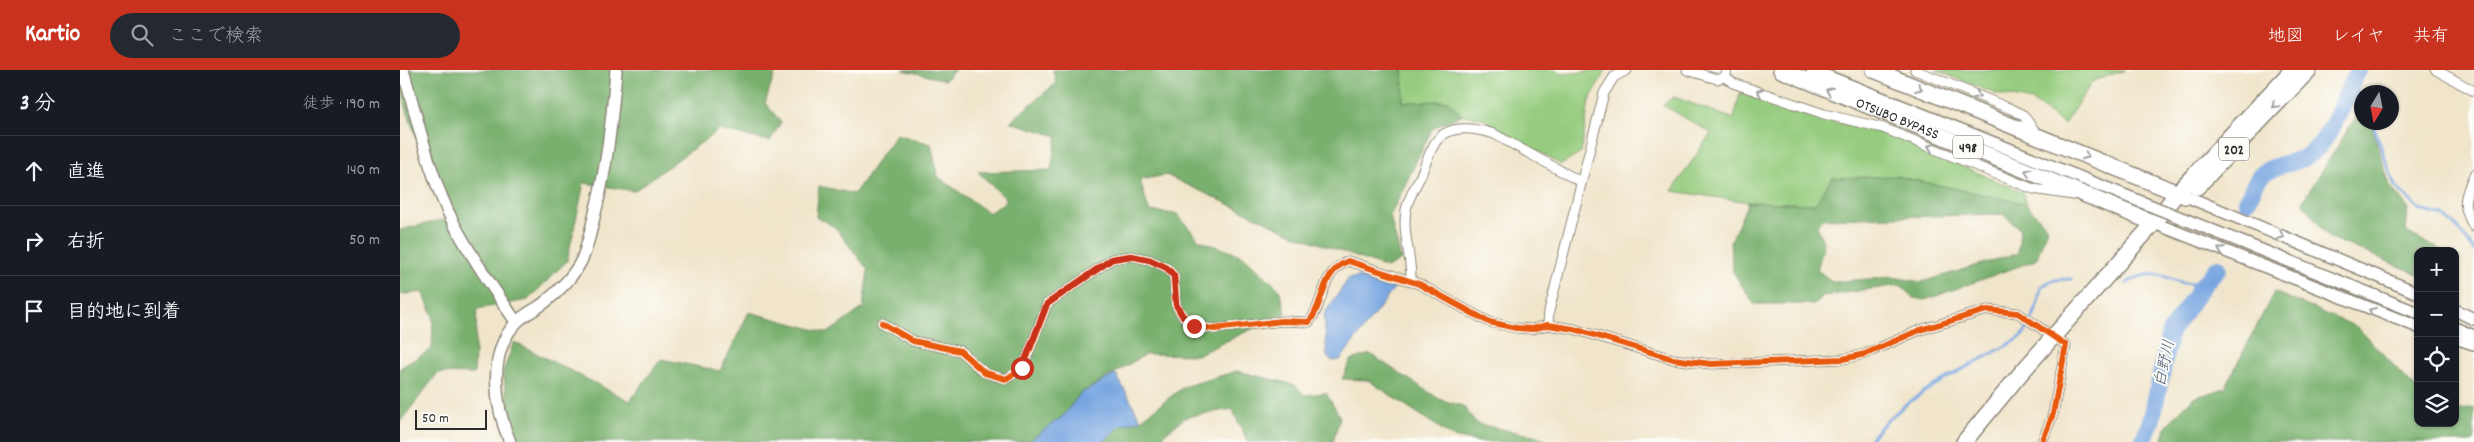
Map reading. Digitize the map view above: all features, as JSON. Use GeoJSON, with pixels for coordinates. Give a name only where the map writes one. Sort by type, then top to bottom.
{"type":"FeatureCollection","features":[{"type":"Feature","properties":{"kind":"highway","name":"OTSUBO BYPASS"},"geometry":{"type":"LineString","coordinates":[[1781,70],[2154,224]]}},
{"type":"Feature","properties":{"kind":"highway","name":"498"},"geometry":{"type":"LineString","coordinates":[[1874,70],[2182,195]]}},
{"type":"Feature","properties":{"kind":"highway","name":"202"},"geometry":{"type":"LineString","coordinates":[[2182,195],[2292,70]]}},
{"type":"Feature","properties":{"kind":"highway","name":"202"},"geometry":{"type":"LineString","coordinates":[[1964,442],[2021,373],[2154,224],[2309,70]]}},
{"type":"Feature","properties":{"kind":"street"},"geometry":{"type":"LineString","coordinates":[[404,70],[434,174],[453,221],[487,280],[516,322]]}},
{"type":"Feature","properties":{"kind":"street"},"geometry":{"type":"LineString","coordinates":[[510,442],[496,383],[498,361],[503,345],[516,322],[544,303],[563,285],[582,258],[604,175],[612,126],[616,70]]}},
{"type":"Feature","properties":{"kind":"street"},"geometry":{"type":"LineString","coordinates":[[1548,325],[1549,311],[1604,94],[1614,78],[1627,70]]}},
{"type":"Feature","properties":{"kind":"street"},"geometry":{"type":"LineString","coordinates":[[1687,70],[1717,79],[1726,73],[1733,83],[1824,114],[1883,128],[2033,189],[2093,198]]}},
{"type":"Feature","properties":{"kind":"street"},"geometry":{"type":"LineString","coordinates":[[1812,70],[2414,311]]}},
{"type":"Feature","properties":{"kind":"street"},"geometry":{"type":"LineString","coordinates":[[1915,70],[2011,109],[2023,116],[2040,137]]}},
{"type":"Feature","properties":{"kind":"street"},"geometry":{"type":"LineString","coordinates":[[2436,70],[2474,91]]}},
{"type":"Feature","properties":{"kind":"street"},"geometry":{"type":"LineString","coordinates":[[1410,282],[1411,264],[1405,226],[1406,208],[1436,142],[1445,134],[1466,127],[1480,129],[1494,134],[1581,182]]}},
{"type":"Feature","properties":{"kind":"street"},"geometry":{"type":"LineString","coordinates":[[2474,175],[2467,190],[2464,212],[2474,227]]}},
{"type":"Feature","properties":{"kind":"street"},"geometry":{"type":"LineString","coordinates":[[2182,195],[2416,292]]}},
{"type":"Feature","properties":{"kind":"street"},"geometry":{"type":"LineString","coordinates":[[2154,224],[2414,325]]}},
{"type":"Feature","properties":{"kind":"street"},"geometry":{"type":"LineString","coordinates":[[882,323],[914,341],[960,351],[985,373],[1006,379],[1022,368],[1047,304],[1112,259],[1131,256],[1150,260],[1167,268],[1174,276],[1174,295],[1182,315],[1194,326],[1214,329],[1282,322],[1308,322],[1314,317],[1322,289],[1339,265],[1348,261],[1419,284],[1489,322],[1516,328],[1532,329],[1548,325],[1574,329],[1673,358],[1712,364],[1843,359],[1865,354],[1920,330],[1987,310],[2005,310],[2018,313],[2066,344],[2053,414],[2042,442]]}},
{"type":"Feature","properties":{"kind":"street"},"geometry":{"type":"LineString","coordinates":[[2459,312],[2474,319]]}},
{"type":"Feature","properties":{"kind":"street"},"geometry":{"type":"LineString","coordinates":[[2459,332],[2474,335]]}},
{"type":"Feature","properties":{"kind":"street"},"geometry":{"type":"LineString","coordinates":[[2459,334],[2474,344]]}},
{"type":"Feature","properties":{"kind":"green space"},"geometry":{"type":"Polygon","coordinates":[[[400,70],[776,70],[765,103],[781,122],[770,141],[719,130],[634,191],[584,183],[567,261],[528,300],[477,309],[474,374],[438,373],[400,422],[400,368],[432,349],[433,316],[423,292],[400,295],[400,230],[455,217],[412,126],[402,88],[400,70]]]}},
{"type":"Feature","properties":{"kind":"green space"},"geometry":{"type":"Polygon","coordinates":[[[903,70],[955,70],[945,80],[903,70]]]}},
{"type":"Feature","properties":{"kind":"green space"},"geometry":{"type":"Polygon","coordinates":[[[1053,70],[1403,70],[1403,102],[1449,101],[1461,115],[1432,129],[1390,216],[1401,260],[1387,268],[1293,234],[1166,175],[1140,180],[1149,211],[1177,214],[1199,240],[1243,256],[1279,289],[1286,313],[1197,355],[1146,354],[1080,394],[1063,416],[1028,442],[514,442],[503,372],[514,342],[630,401],[661,359],[720,371],[749,312],[828,333],[863,308],[868,270],[835,227],[816,217],[819,186],[854,194],[896,134],[931,144],[938,177],[989,213],[1007,200],[978,172],[1051,170],[1057,136],[1010,122],[1056,83],[1053,70]]]}},
{"type":"Feature","properties":{"kind":"green space"},"geometry":{"type":"Polygon","coordinates":[[[1403,70],[1556,70],[1564,74],[1606,70],[1589,101],[1581,153],[1561,165],[1482,118],[1461,115],[1449,101],[1403,102],[1403,70]]]}},
{"type":"Feature","properties":{"kind":"green space"},"geometry":{"type":"Polygon","coordinates":[[[1935,70],[2125,70],[2093,81],[2064,124],[2032,101],[1996,94],[1935,70]]]}},
{"type":"Feature","properties":{"kind":"green space"},"geometry":{"type":"Polygon","coordinates":[[[1740,93],[1825,120],[1886,134],[2023,192],[2026,204],[1896,176],[1815,204],[1748,202],[1672,191],[1711,133],[1663,105],[1674,97],[1734,119],[1740,93]]]}},
{"type":"Feature","properties":{"kind":"green space"},"geometry":{"type":"Polygon","coordinates":[[[2354,120],[2354,130],[2373,130],[2390,186],[2408,208],[2406,232],[2435,247],[2414,247],[2414,272],[2328,237],[2302,202],[2354,120]]]}},
{"type":"Feature","properties":{"kind":"green space"},"geometry":{"type":"Polygon","coordinates":[[[1896,176],[2026,204],[2048,228],[2036,260],[1925,300],[1913,298],[1900,285],[1823,296],[1815,304],[1754,304],[1733,272],[1730,243],[1748,202],[1815,204],[1832,178],[1896,176]],[[2003,214],[1822,219],[1817,226],[1824,245],[1817,270],[1833,282],[1892,277],[1922,282],[2018,253],[2020,229],[2003,214]]]}},
{"type":"Feature","properties":{"kind":"green space"},"geometry":{"type":"Polygon","coordinates":[[[2274,292],[2357,327],[2414,387],[2414,427],[2459,427],[2459,410],[2474,408],[2474,442],[2162,442],[2167,425],[2193,398],[2225,388],[2274,292]]]}},
{"type":"Feature","properties":{"kind":"green space"},"geometry":{"type":"Polygon","coordinates":[[[1370,354],[1441,400],[1463,406],[1477,424],[1540,437],[1547,442],[1479,442],[1453,437],[1368,380],[1342,379],[1351,360],[1370,354]]]}},
{"type":"Feature","properties":{"kind":"green space"},"geometry":{"type":"Polygon","coordinates":[[[1237,371],[1295,385],[1304,395],[1326,393],[1340,417],[1333,442],[1248,442],[1232,409],[1186,417],[1163,435],[1166,442],[1104,442],[1120,425],[1141,420],[1183,387],[1237,371]]]}},
{"type":"Feature","properties":{"kind":"water"},"geometry":{"type":"Polygon","coordinates":[[[1365,277],[1396,286],[1340,360],[1333,361],[1327,357],[1324,314],[1349,278],[1365,277]]]}},
{"type":"Feature","properties":{"kind":"water"},"geometry":{"type":"Polygon","coordinates":[[[1116,374],[1141,420],[1120,425],[1104,442],[1028,442],[1063,416],[1080,394],[1116,374]]]}},
{"type":"Feature","properties":{"kind":"waterway","name":"白野川"},"geometry":{"type":"LineString","coordinates":[[2247,201],[2257,181],[2265,172],[2309,155],[2322,143],[2334,123],[2358,70]]}},
{"type":"Feature","properties":{"kind":"waterway"},"geometry":{"type":"LineString","coordinates":[[2351,83],[2354,88]]}},
{"type":"Feature","properties":{"kind":"waterway"},"geometry":{"type":"LineString","coordinates":[[2375,130],[2395,186],[2420,210],[2444,216],[2457,227],[2474,250]]}},
{"type":"Feature","properties":{"kind":"waterway","name":"白野川"},"geometry":{"type":"LineString","coordinates":[[2143,442],[2152,418],[2170,332],[2205,282],[2218,268]]}},
{"type":"Feature","properties":{"kind":"waterway"},"geometry":{"type":"LineString","coordinates":[[2127,283],[2141,276],[2154,274],[2188,284],[2205,282]]}},
{"type":"Feature","properties":{"kind":"waterway"},"geometry":{"type":"LineString","coordinates":[[1868,442],[1900,409],[1919,395],[2020,338],[2032,321],[2041,287],[2052,280],[2072,279]]}},
{"type":"Feature","properties":{"kind":"cycle path"},"geometry":{"type":"LineString","coordinates":[[882,323],[913,341],[960,351],[985,373],[1006,379],[1023,368],[1047,304],[1112,259],[1131,256],[1150,260],[1167,268],[1174,276],[1176,305],[1182,315],[1193,326],[1214,329],[1282,321],[1309,322],[1314,315],[1332,273],[1348,261],[1419,284],[1489,322],[1516,328],[1532,329],[1548,325],[1574,329],[1673,359],[1711,364],[1843,359],[1865,354],[1920,330],[1987,310],[2018,313],[2066,345],[2053,414],[2042,442]]}},
{"type":"Feature","properties":{"kind":"route"},"geometry":{"type":"LineString","coordinates":[[1022,368],[1036,328],[1047,304],[1112,259],[1131,256],[1150,260],[1167,268],[1174,276],[1176,304],[1182,315],[1194,326]]}}]}
